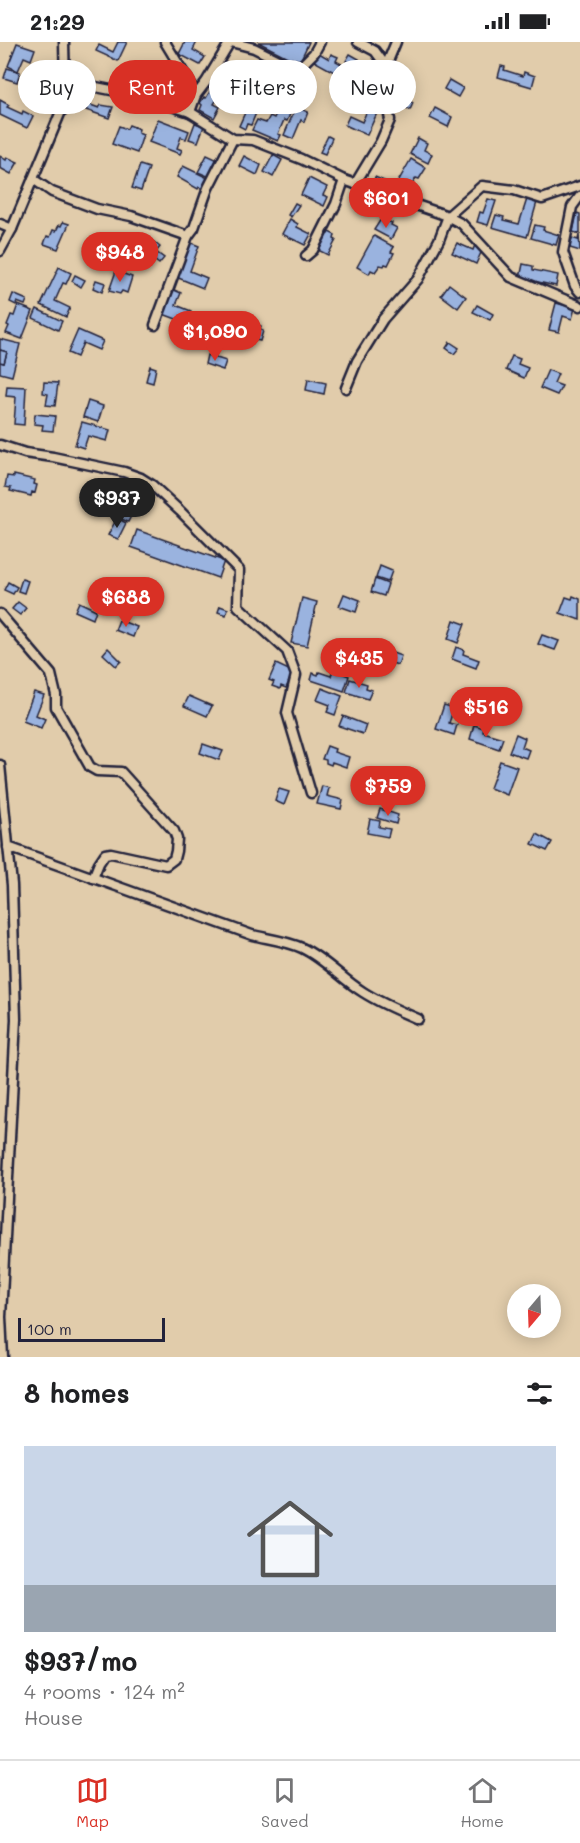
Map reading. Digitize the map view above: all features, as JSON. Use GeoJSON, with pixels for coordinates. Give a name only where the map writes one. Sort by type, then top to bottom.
{"type":"FeatureCollection","features":[{"type":"Feature","properties":{"kind":"street"},"geometry":{"type":"LineString","coordinates":[[64,42],[64,60]]}},
{"type":"Feature","properties":{"kind":"street"},"geometry":{"type":"LineString","coordinates":[[165,42],[176,60]]}},
{"type":"Feature","properties":{"kind":"street"},"geometry":{"type":"LineString","coordinates":[[197,94],[207,82],[230,42],[254,48],[284,63],[301,66],[314,53],[320,42]]}},
{"type":"Feature","properties":{"kind":"street"},"geometry":{"type":"LineString","coordinates":[[358,42],[375,51],[382,60]]}},
{"type":"Feature","properties":{"kind":"street"},"geometry":{"type":"LineString","coordinates":[[388,60],[396,42]]}},
{"type":"Feature","properties":{"kind":"street"},"geometry":{"type":"LineString","coordinates":[[0,251],[12,229],[60,114]]}},
{"type":"Feature","properties":{"kind":"street"},"geometry":{"type":"LineString","coordinates":[[193,114],[233,139],[253,140],[301,159],[344,180],[448,216],[462,224],[511,277],[580,306]]}},
{"type":"Feature","properties":{"kind":"street"},"geometry":{"type":"LineString","coordinates":[[355,184],[381,141],[390,120],[389,114]]}},
{"type":"Feature","properties":{"kind":"street"},"geometry":{"type":"LineString","coordinates":[[155,325],[208,188],[233,139]]}},
{"type":"Feature","properties":{"kind":"street"},"geometry":{"type":"LineString","coordinates":[[33,179],[52,192],[97,209],[131,216],[188,236]]}},
{"type":"Feature","properties":{"kind":"street"},"geometry":{"type":"LineString","coordinates":[[306,256],[313,250],[336,204],[344,180]]}},
{"type":"Feature","properties":{"kind":"street"},"geometry":{"type":"LineString","coordinates":[[346,388],[357,361],[383,319],[418,279],[439,240],[448,216],[482,186],[514,190],[542,199],[580,186]]}},
{"type":"Feature","properties":{"kind":"street"},"geometry":{"type":"LineString","coordinates":[[580,196],[572,207],[563,252],[575,286],[580,292]]}},
{"type":"Feature","properties":{"kind":"street"},"geometry":{"type":"LineString","coordinates":[[0,224],[12,229]]}},
{"type":"Feature","properties":{"kind":"street"},"geometry":{"type":"LineString","coordinates":[[0,445],[25,453],[114,470],[141,478],[166,498],[239,570],[238,606],[287,651],[296,675],[287,712],[311,793]]}},
{"type":"Feature","properties":{"kind":"street"},"geometry":{"type":"LineString","coordinates":[[0,614],[51,674],[56,694],[56,706],[90,766],[97,771],[121,772],[170,825],[177,839],[177,851],[171,863],[166,865],[111,853],[105,854],[93,878]]}},
{"type":"Feature","properties":{"kind":"street"},"geometry":{"type":"LineString","coordinates":[[0,765],[12,885],[16,1019],[2,1317],[3,1357]]}},
{"type":"Feature","properties":{"kind":"street"},"geometry":{"type":"LineString","coordinates":[[8,847],[252,935],[290,943],[325,963],[362,991],[389,1007],[418,1019]]}},
{"type":"Feature","properties":{"kind":"building"},"geometry":{"type":"Polygon","coordinates":[[[118,42],[127,42],[118,60],[96,51],[99,45],[113,52],[118,42]]]}},
{"type":"Feature","properties":{"kind":"building"},"geometry":{"type":"Polygon","coordinates":[[[185,42],[197,42],[193,50],[205,57],[200,65],[197,60],[190,60],[179,54],[185,42]]]}},
{"type":"Feature","properties":{"kind":"building"},"geometry":{"type":"Polygon","coordinates":[[[258,42],[309,42],[300,60],[293,60],[258,42]]]}},
{"type":"Feature","properties":{"kind":"building"},"geometry":{"type":"Polygon","coordinates":[[[17,43],[35,49],[31,60],[24,57],[23,60],[18,60],[18,71],[8,66],[17,43]]]}},
{"type":"Feature","properties":{"kind":"building"},"geometry":{"type":"Polygon","coordinates":[[[319,53],[329,59],[331,54],[338,57],[336,60],[329,60],[329,69],[315,60],[319,53]]]}},
{"type":"Feature","properties":{"kind":"building"},"geometry":{"type":"Polygon","coordinates":[[[350,54],[359,59],[358,60],[347,60],[350,54]]]}},
{"type":"Feature","properties":{"kind":"building"},"geometry":{"type":"Polygon","coordinates":[[[501,66],[505,67],[504,70],[523,76],[524,72],[535,76],[532,87],[498,77],[501,66]]]}},
{"type":"Feature","properties":{"kind":"building"},"geometry":{"type":"Polygon","coordinates":[[[7,68],[18,71],[17,82],[4,78],[7,68]]]}},
{"type":"Feature","properties":{"kind":"building"},"geometry":{"type":"Polygon","coordinates":[[[449,80],[463,88],[458,97],[444,89],[449,80]]]}},
{"type":"Feature","properties":{"kind":"building"},"geometry":{"type":"Polygon","coordinates":[[[209,93],[209,114],[216,114],[214,118],[200,110],[202,105],[200,103],[204,97],[206,98],[209,93]]]}},
{"type":"Feature","properties":{"kind":"building"},"geometry":{"type":"Polygon","coordinates":[[[0,100],[18,114],[33,116],[27,128],[0,115],[0,100]]]}},
{"type":"Feature","properties":{"kind":"building"},"geometry":{"type":"Polygon","coordinates":[[[108,106],[109,118],[96,113],[96,107],[108,106]]]}},
{"type":"Feature","properties":{"kind":"building"},"geometry":{"type":"Polygon","coordinates":[[[435,108],[452,117],[448,127],[430,118],[435,108]]]}},
{"type":"Feature","properties":{"kind":"building"},"geometry":{"type":"Polygon","coordinates":[[[244,114],[256,114],[251,125],[247,124],[245,129],[239,126],[244,114]]]}},
{"type":"Feature","properties":{"kind":"building"},"geometry":{"type":"Polygon","coordinates":[[[276,114],[290,114],[287,121],[284,120],[278,134],[281,135],[278,141],[252,130],[257,120],[266,123],[270,116],[274,118],[276,114]]]}},
{"type":"Feature","properties":{"kind":"building"},"geometry":{"type":"Polygon","coordinates":[[[293,114],[307,114],[304,122],[301,120],[293,139],[284,135],[293,114]]]}},
{"type":"Feature","properties":{"kind":"building"},"geometry":{"type":"Polygon","coordinates":[[[366,114],[377,114],[367,135],[345,125],[349,116],[362,122],[366,114]]]}},
{"type":"Feature","properties":{"kind":"building"},"geometry":{"type":"Polygon","coordinates":[[[158,119],[189,131],[186,139],[181,137],[177,148],[182,150],[180,154],[149,142],[158,119]]]}},
{"type":"Feature","properties":{"kind":"building"},"geometry":{"type":"Polygon","coordinates":[[[195,123],[204,126],[198,142],[189,139],[195,123]]]}},
{"type":"Feature","properties":{"kind":"building"},"geometry":{"type":"Polygon","coordinates":[[[129,125],[139,129],[138,133],[143,135],[137,153],[112,144],[119,126],[127,129],[129,125]]]}},
{"type":"Feature","properties":{"kind":"building"},"geometry":{"type":"Polygon","coordinates":[[[328,136],[332,138],[325,154],[320,152],[328,136]]]}},
{"type":"Feature","properties":{"kind":"building"},"geometry":{"type":"Polygon","coordinates":[[[418,138],[427,143],[424,150],[432,154],[428,163],[410,154],[418,138]]]}},
{"type":"Feature","properties":{"kind":"building"},"geometry":{"type":"Polygon","coordinates":[[[207,155],[218,160],[210,177],[198,172],[207,155]]]}},
{"type":"Feature","properties":{"kind":"building"},"geometry":{"type":"Polygon","coordinates":[[[273,155],[282,160],[273,177],[264,172],[273,155]]]}},
{"type":"Feature","properties":{"kind":"building"},"geometry":{"type":"Polygon","coordinates":[[[0,156],[6,160],[7,157],[18,162],[11,174],[0,168],[0,156]]]}},
{"type":"Feature","properties":{"kind":"building"},"geometry":{"type":"Polygon","coordinates":[[[244,156],[261,165],[257,175],[239,166],[244,156]]]}},
{"type":"Feature","properties":{"kind":"building"},"geometry":{"type":"Polygon","coordinates":[[[411,159],[426,168],[419,179],[416,178],[412,185],[415,187],[408,194],[395,187],[411,159]]]}},
{"type":"Feature","properties":{"kind":"building"},"geometry":{"type":"Polygon","coordinates":[[[140,165],[149,168],[141,191],[132,188],[140,165]]]}},
{"type":"Feature","properties":{"kind":"building"},"geometry":{"type":"Polygon","coordinates":[[[183,166],[210,179],[204,190],[177,177],[183,166]]]}},
{"type":"Feature","properties":{"kind":"building"},"geometry":{"type":"Polygon","coordinates":[[[375,177],[391,184],[388,190],[373,183],[375,177]]]}},
{"type":"Feature","properties":{"kind":"building"},"geometry":{"type":"Polygon","coordinates":[[[309,178],[327,187],[323,195],[328,197],[324,206],[301,195],[309,178]]]}},
{"type":"Feature","properties":{"kind":"building"},"geometry":{"type":"Polygon","coordinates":[[[488,199],[496,201],[488,225],[477,222],[488,199]]]}},
{"type":"Feature","properties":{"kind":"building"},"geometry":{"type":"Polygon","coordinates":[[[527,199],[537,202],[527,237],[492,227],[496,215],[504,217],[503,220],[519,224],[527,199]]]}},
{"type":"Feature","properties":{"kind":"building"},"geometry":{"type":"Polygon","coordinates":[[[295,203],[299,205],[291,217],[288,215],[295,203]]]}},
{"type":"Feature","properties":{"kind":"building"},"geometry":{"type":"Polygon","coordinates":[[[577,213],[580,214],[580,234],[573,232],[577,213]]]}},
{"type":"Feature","properties":{"kind":"building"},"geometry":{"type":"Polygon","coordinates":[[[290,219],[298,224],[297,227],[311,234],[305,245],[282,234],[290,219]]]}},
{"type":"Feature","properties":{"kind":"building"},"geometry":{"type":"Polygon","coordinates":[[[381,219],[392,223],[391,225],[397,228],[391,239],[374,230],[381,219]]]}},
{"type":"Feature","properties":{"kind":"building"},"geometry":{"type":"Polygon","coordinates":[[[63,222],[69,224],[58,249],[44,244],[47,236],[50,237],[53,230],[56,231],[63,222]]]}},
{"type":"Feature","properties":{"kind":"building"},"geometry":{"type":"Polygon","coordinates":[[[535,225],[559,235],[556,245],[531,238],[535,225]]]}},
{"type":"Feature","properties":{"kind":"building"},"geometry":{"type":"Polygon","coordinates":[[[325,232],[335,235],[336,240],[328,255],[316,249],[325,232]]]}},
{"type":"Feature","properties":{"kind":"building"},"geometry":{"type":"Polygon","coordinates":[[[579,235],[580,251],[570,248],[572,238],[578,240],[579,235]]]}},
{"type":"Feature","properties":{"kind":"building"},"geometry":{"type":"Polygon","coordinates":[[[374,236],[394,247],[391,252],[394,253],[388,265],[380,265],[375,272],[371,270],[369,274],[357,267],[374,236]]]}},
{"type":"Feature","properties":{"kind":"building"},"geometry":{"type":"Polygon","coordinates":[[[114,239],[130,247],[126,256],[108,249],[114,239]]]}},
{"type":"Feature","properties":{"kind":"building"},"geometry":{"type":"Polygon","coordinates":[[[154,242],[160,247],[156,252],[164,258],[159,264],[145,253],[154,242]]]}},
{"type":"Feature","properties":{"kind":"building"},"geometry":{"type":"Polygon","coordinates":[[[189,242],[199,246],[190,271],[207,278],[203,288],[176,277],[189,242]]]}},
{"type":"Feature","properties":{"kind":"building"},"geometry":{"type":"Polygon","coordinates":[[[457,243],[473,250],[475,245],[483,248],[476,264],[452,253],[457,243]]]}},
{"type":"Feature","properties":{"kind":"building"},"geometry":{"type":"Polygon","coordinates":[[[523,264],[533,266],[533,270],[558,275],[556,286],[520,278],[523,264]]]}},
{"type":"Feature","properties":{"kind":"building"},"geometry":{"type":"Polygon","coordinates":[[[59,267],[71,273],[66,284],[63,283],[55,301],[70,308],[66,317],[41,305],[59,267]]]}},
{"type":"Feature","properties":{"kind":"building"},"geometry":{"type":"Polygon","coordinates":[[[116,271],[132,277],[127,293],[109,291],[116,271]]]}},
{"type":"Feature","properties":{"kind":"building"},"geometry":{"type":"Polygon","coordinates":[[[75,275],[85,280],[81,287],[72,281],[75,275]]]}},
{"type":"Feature","properties":{"kind":"building"},"geometry":{"type":"Polygon","coordinates":[[[96,280],[105,283],[102,292],[93,288],[96,280]]]}},
{"type":"Feature","properties":{"kind":"building"},"geometry":{"type":"Polygon","coordinates":[[[449,284],[466,297],[458,308],[441,295],[449,284]]]}},
{"type":"Feature","properties":{"kind":"building"},"geometry":{"type":"Polygon","coordinates":[[[172,289],[181,293],[176,305],[191,311],[187,323],[163,314],[172,289]]]}},
{"type":"Feature","properties":{"kind":"building"},"geometry":{"type":"Polygon","coordinates":[[[13,294],[27,300],[25,305],[10,302],[13,294]]]}},
{"type":"Feature","properties":{"kind":"building"},"geometry":{"type":"Polygon","coordinates":[[[556,303],[575,308],[572,319],[563,316],[559,332],[549,330],[556,303]]]}},
{"type":"Feature","properties":{"kind":"building"},"geometry":{"type":"Polygon","coordinates":[[[18,305],[33,311],[22,339],[6,333],[11,315],[14,316],[18,305]]]}},
{"type":"Feature","properties":{"kind":"building"},"geometry":{"type":"Polygon","coordinates":[[[477,305],[493,314],[490,320],[473,312],[477,305]]]}},
{"type":"Feature","properties":{"kind":"building"},"geometry":{"type":"Polygon","coordinates":[[[37,309],[62,321],[58,330],[33,318],[37,309]]]}},
{"type":"Feature","properties":{"kind":"building"},"geometry":{"type":"Polygon","coordinates":[[[212,315],[219,317],[218,320],[245,325],[243,337],[202,329],[205,317],[211,318],[212,315]]]}},
{"type":"Feature","properties":{"kind":"building"},"geometry":{"type":"Polygon","coordinates":[[[251,323],[261,326],[260,330],[263,331],[260,341],[247,338],[251,323]]]}},
{"type":"Feature","properties":{"kind":"building"},"geometry":{"type":"Polygon","coordinates":[[[78,330],[103,341],[99,350],[83,343],[77,357],[68,353],[78,330]]]}},
{"type":"Feature","properties":{"kind":"building"},"geometry":{"type":"Polygon","coordinates":[[[0,339],[20,344],[12,376],[0,373],[0,362],[4,363],[7,352],[0,350],[0,339]]]}},
{"type":"Feature","properties":{"kind":"building"},"geometry":{"type":"Polygon","coordinates":[[[450,342],[459,348],[454,354],[446,348],[450,342]]]}},
{"type":"Feature","properties":{"kind":"building"},"geometry":{"type":"Polygon","coordinates":[[[0,350],[7,352],[4,363],[0,362],[0,350]]]}},
{"type":"Feature","properties":{"kind":"building"},"geometry":{"type":"Polygon","coordinates":[[[207,355],[226,361],[223,370],[205,364],[207,355]]]}},
{"type":"Feature","properties":{"kind":"building"},"geometry":{"type":"Polygon","coordinates":[[[512,356],[520,359],[518,364],[528,368],[524,378],[506,370],[512,356]]]}},
{"type":"Feature","properties":{"kind":"building"},"geometry":{"type":"Polygon","coordinates":[[[150,366],[156,368],[153,383],[146,381],[150,366]]]}},
{"type":"Feature","properties":{"kind":"building"},"geometry":{"type":"Polygon","coordinates":[[[548,370],[558,374],[554,383],[562,386],[557,395],[540,388],[548,370]]]}},
{"type":"Feature","properties":{"kind":"building"},"geometry":{"type":"Polygon","coordinates":[[[308,379],[326,383],[324,394],[306,390],[308,379]]]}},
{"type":"Feature","properties":{"kind":"building"},"geometry":{"type":"Polygon","coordinates":[[[44,382],[58,383],[55,406],[46,405],[48,394],[43,393],[44,382]]]}},
{"type":"Feature","properties":{"kind":"building"},"geometry":{"type":"Polygon","coordinates":[[[7,386],[26,387],[24,425],[14,424],[16,397],[6,396],[7,386]]]}},
{"type":"Feature","properties":{"kind":"building"},"geometry":{"type":"Polygon","coordinates":[[[88,401],[103,406],[98,422],[83,417],[88,401]]]}},
{"type":"Feature","properties":{"kind":"building"},"geometry":{"type":"Polygon","coordinates":[[[35,414],[55,416],[53,431],[42,430],[43,425],[34,424],[35,414]]]}},
{"type":"Feature","properties":{"kind":"building"},"geometry":{"type":"Polygon","coordinates":[[[82,422],[110,430],[107,441],[88,436],[84,448],[75,445],[82,422]]]}},
{"type":"Feature","properties":{"kind":"building"},"geometry":{"type":"Polygon","coordinates":[[[14,475],[35,480],[34,484],[37,485],[35,493],[32,492],[31,496],[10,491],[11,488],[5,487],[7,476],[14,477],[14,475]]]}},
{"type":"Feature","properties":{"kind":"building"},"geometry":{"type":"Polygon","coordinates":[[[119,503],[134,510],[128,522],[113,515],[119,503]]]}},
{"type":"Feature","properties":{"kind":"building"},"geometry":{"type":"Polygon","coordinates":[[[117,518],[126,523],[118,539],[108,535],[117,518]]]}},
{"type":"Feature","properties":{"kind":"building"},"geometry":{"type":"Polygon","coordinates":[[[137,530],[224,561],[218,578],[131,547],[137,530]]]}},
{"type":"Feature","properties":{"kind":"building"},"geometry":{"type":"Polygon","coordinates":[[[380,566],[392,571],[388,582],[376,578],[380,566]]]}},
{"type":"Feature","properties":{"kind":"building"},"geometry":{"type":"Polygon","coordinates":[[[22,579],[28,581],[24,593],[18,591],[22,579]]]}},
{"type":"Feature","properties":{"kind":"building"},"geometry":{"type":"Polygon","coordinates":[[[375,579],[388,584],[384,596],[371,592],[375,579]]]}},
{"type":"Feature","properties":{"kind":"building"},"geometry":{"type":"Polygon","coordinates":[[[8,582],[17,587],[13,594],[4,590],[8,582]]]}},
{"type":"Feature","properties":{"kind":"building"},"geometry":{"type":"Polygon","coordinates":[[[344,594],[360,600],[356,612],[339,606],[344,594]]]}},
{"type":"Feature","properties":{"kind":"building"},"geometry":{"type":"Polygon","coordinates":[[[573,596],[580,599],[580,620],[560,613],[566,597],[572,599],[573,596]]]}},
{"type":"Feature","properties":{"kind":"building"},"geometry":{"type":"Polygon","coordinates":[[[302,598],[317,602],[307,646],[291,643],[302,598]]]}},
{"type":"Feature","properties":{"kind":"building"},"geometry":{"type":"Polygon","coordinates":[[[18,602],[26,608],[20,615],[12,609],[18,602]]]}},
{"type":"Feature","properties":{"kind":"building"},"geometry":{"type":"Polygon","coordinates":[[[79,602],[96,610],[93,619],[75,611],[79,602]]]}},
{"type":"Feature","properties":{"kind":"building"},"geometry":{"type":"Polygon","coordinates":[[[220,606],[228,609],[226,615],[218,612],[220,606]]]}},
{"type":"Feature","properties":{"kind":"building"},"geometry":{"type":"Polygon","coordinates":[[[119,620],[137,627],[133,637],[115,630],[119,620]]]}},
{"type":"Feature","properties":{"kind":"building"},"geometry":{"type":"Polygon","coordinates":[[[454,620],[465,624],[458,643],[448,639],[454,620]]]}},
{"type":"Feature","properties":{"kind":"building"},"geometry":{"type":"Polygon","coordinates":[[[542,635],[559,641],[555,650],[538,644],[542,635]]]}},
{"type":"Feature","properties":{"kind":"building"},"geometry":{"type":"Polygon","coordinates":[[[456,647],[464,650],[463,654],[479,660],[476,668],[452,659],[456,647]]]}},
{"type":"Feature","properties":{"kind":"building"},"geometry":{"type":"Polygon","coordinates":[[[108,648],[121,661],[116,666],[103,654],[108,648]]]}},
{"type":"Feature","properties":{"kind":"building"},"geometry":{"type":"Polygon","coordinates":[[[378,648],[401,656],[398,665],[375,658],[378,648]]]}},
{"type":"Feature","properties":{"kind":"building"},"geometry":{"type":"Polygon","coordinates":[[[276,664],[293,672],[286,688],[281,686],[280,689],[272,686],[274,682],[269,680],[276,664]]]}},
{"type":"Feature","properties":{"kind":"building"},"geometry":{"type":"Polygon","coordinates":[[[333,670],[349,676],[344,691],[311,680],[313,673],[318,675],[319,672],[331,676],[333,670]]]}},
{"type":"Feature","properties":{"kind":"building"},"geometry":{"type":"Polygon","coordinates":[[[350,679],[367,684],[366,688],[372,690],[368,699],[346,692],[350,679]]]}},
{"type":"Feature","properties":{"kind":"building"},"geometry":{"type":"Polygon","coordinates":[[[322,688],[342,696],[335,715],[327,712],[330,705],[317,700],[322,688]]]}},
{"type":"Feature","properties":{"kind":"building"},"geometry":{"type":"Polygon","coordinates":[[[34,692],[44,695],[36,715],[45,719],[41,728],[23,721],[34,692]]]}},
{"type":"Feature","properties":{"kind":"building"},"geometry":{"type":"Polygon","coordinates":[[[189,696],[212,706],[207,716],[184,706],[189,696]]]}},
{"type":"Feature","properties":{"kind":"building"},"geometry":{"type":"Polygon","coordinates":[[[444,705],[454,708],[449,723],[457,725],[454,735],[436,729],[444,705]]]}},
{"type":"Feature","properties":{"kind":"building"},"geometry":{"type":"Polygon","coordinates":[[[343,716],[366,725],[363,734],[339,726],[343,716]]]}},
{"type":"Feature","properties":{"kind":"building"},"geometry":{"type":"Polygon","coordinates":[[[474,725],[484,728],[483,732],[503,738],[499,749],[470,739],[474,725]]]}},
{"type":"Feature","properties":{"kind":"building"},"geometry":{"type":"Polygon","coordinates":[[[516,734],[525,738],[522,747],[529,750],[526,758],[509,752],[516,734]]]}},
{"type":"Feature","properties":{"kind":"building"},"geometry":{"type":"Polygon","coordinates":[[[203,744],[223,751],[219,760],[200,753],[203,744]]]}},
{"type":"Feature","properties":{"kind":"building"},"geometry":{"type":"Polygon","coordinates":[[[327,746],[335,749],[334,752],[349,757],[346,767],[332,762],[331,765],[322,759],[327,746]]]}},
{"type":"Feature","properties":{"kind":"building"},"geometry":{"type":"Polygon","coordinates":[[[500,761],[517,767],[507,795],[490,788],[500,761]]]}},
{"type":"Feature","properties":{"kind":"building"},"geometry":{"type":"Polygon","coordinates":[[[322,786],[329,788],[327,796],[343,800],[341,809],[317,804],[322,786]]]}},
{"type":"Feature","properties":{"kind":"building"},"geometry":{"type":"Polygon","coordinates":[[[279,789],[289,792],[284,805],[275,801],[279,789]]]}},
{"type":"Feature","properties":{"kind":"building"},"geometry":{"type":"Polygon","coordinates":[[[380,809],[398,815],[396,824],[377,818],[380,809]]]}},
{"type":"Feature","properties":{"kind":"building"},"geometry":{"type":"Polygon","coordinates":[[[370,819],[380,821],[379,827],[390,829],[388,837],[367,833],[370,819]]]}},
{"type":"Feature","properties":{"kind":"building"},"geometry":{"type":"Polygon","coordinates":[[[537,834],[552,842],[547,851],[532,844],[537,834]]]}}]}
